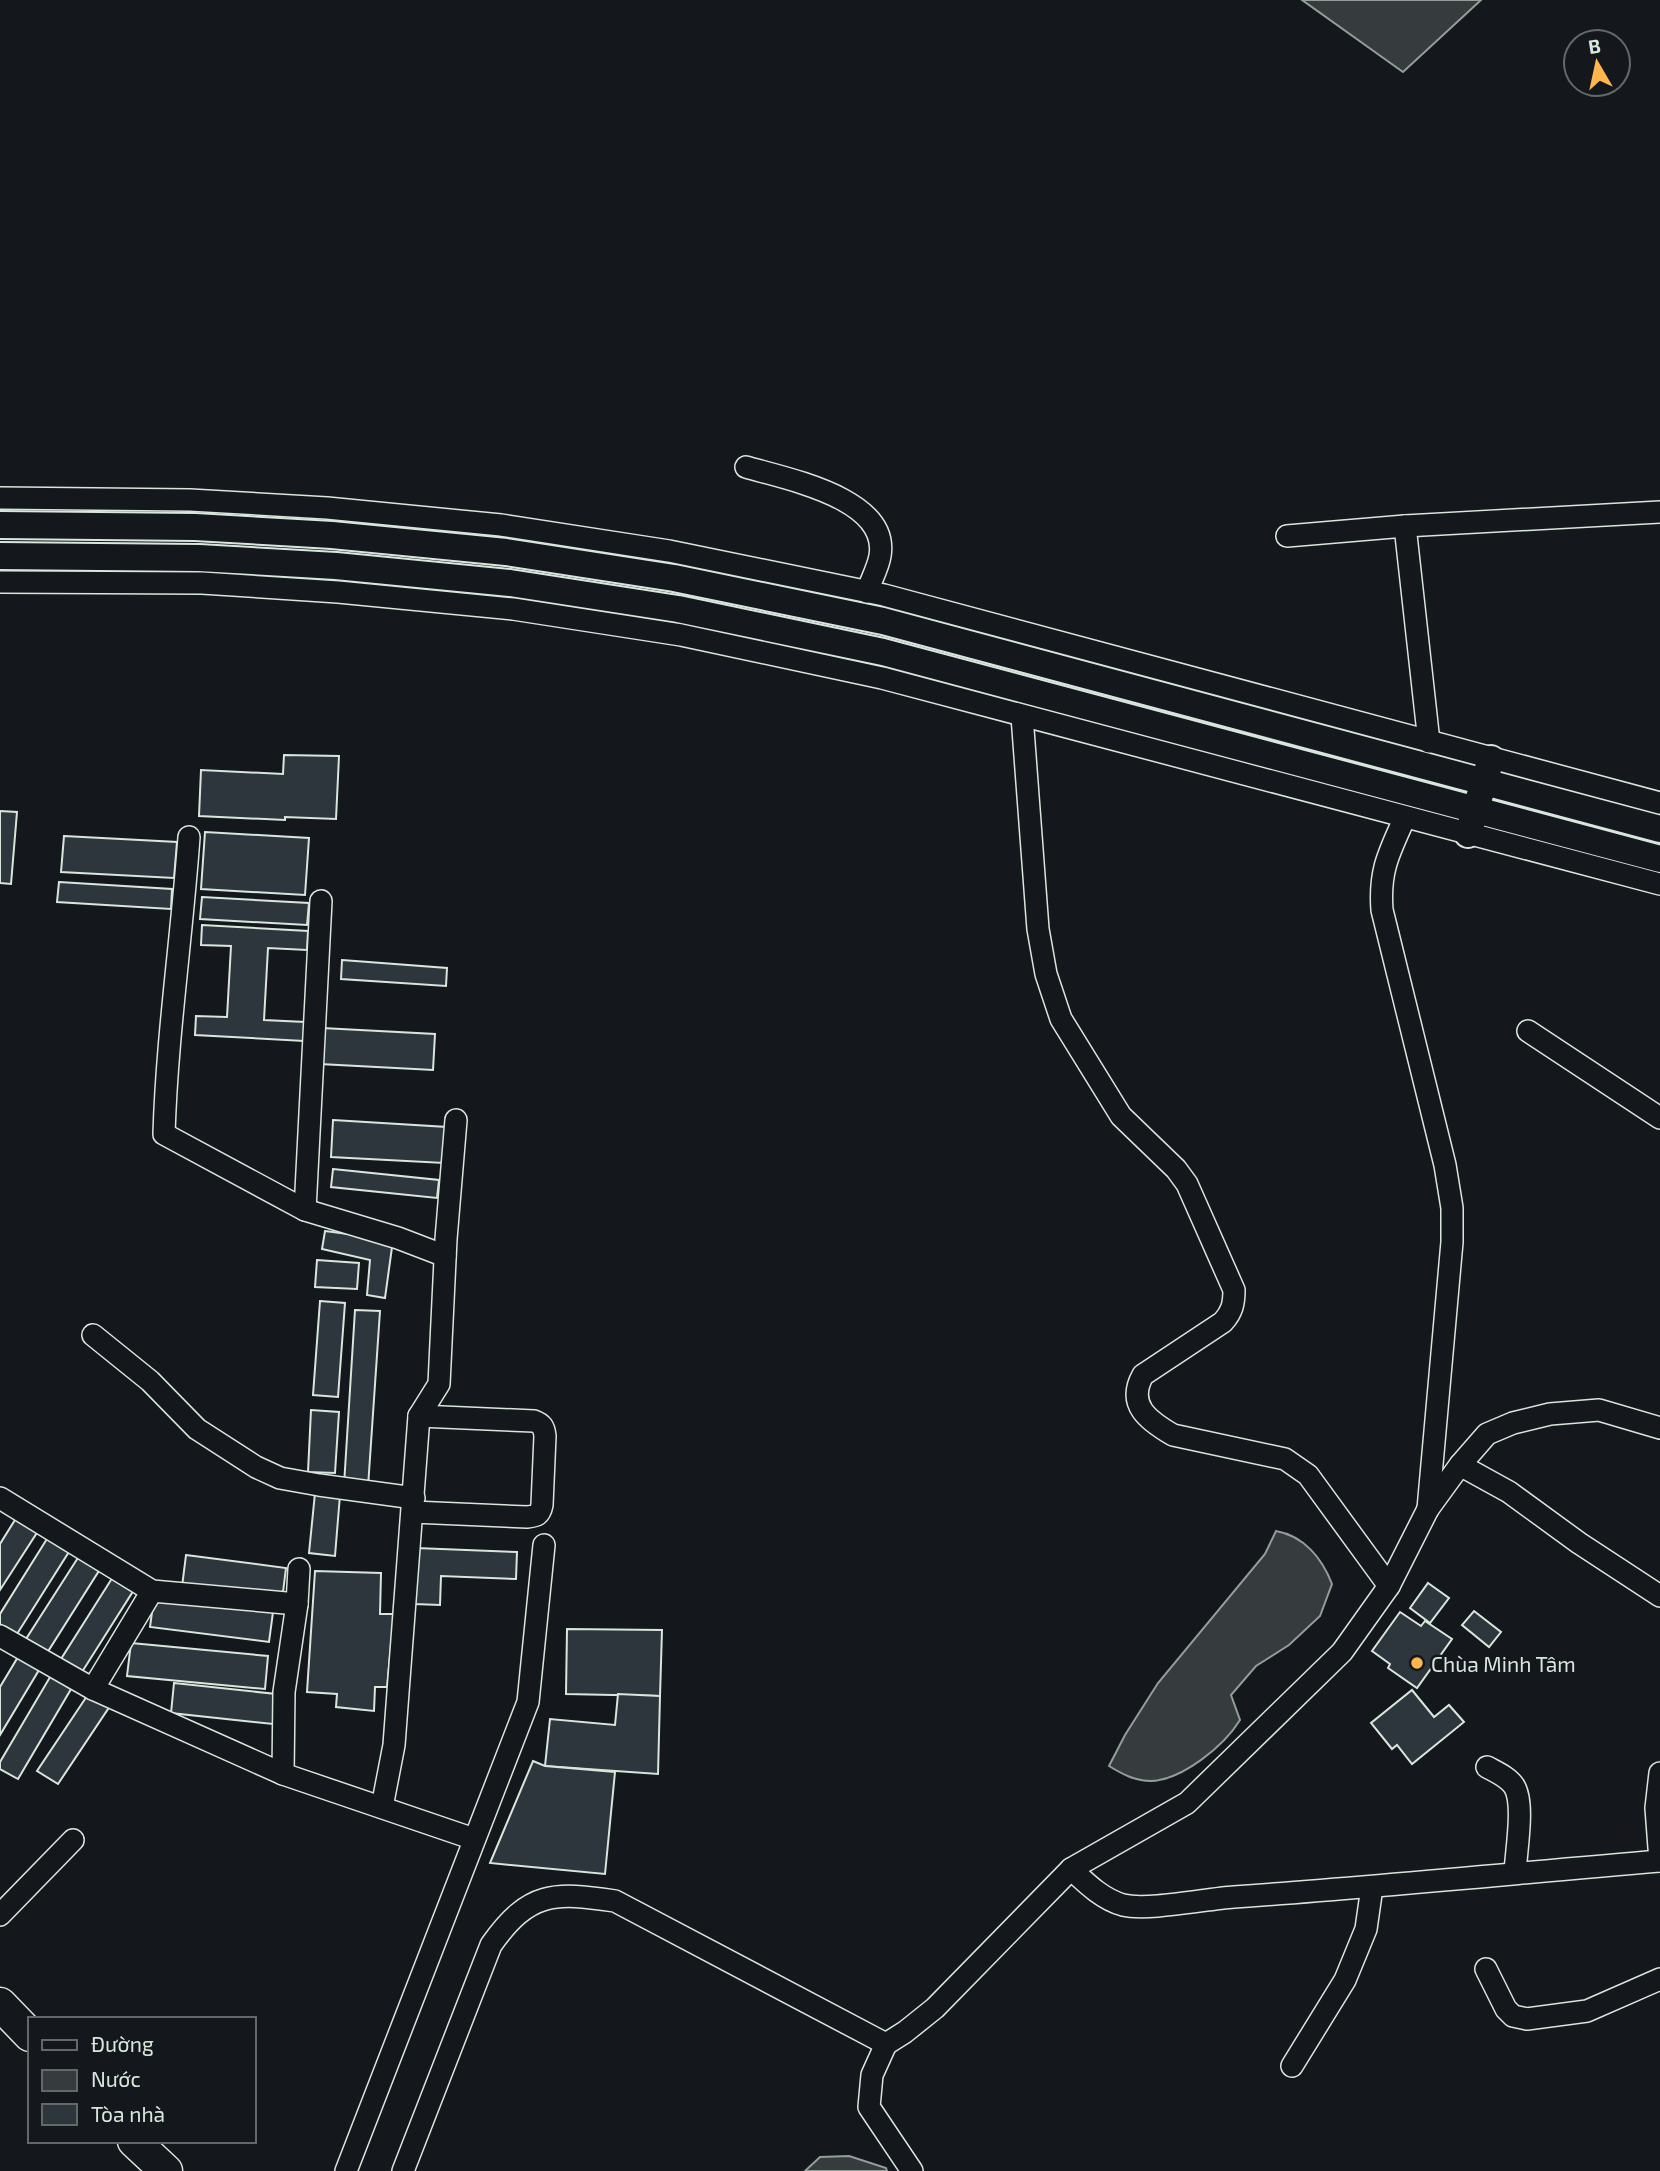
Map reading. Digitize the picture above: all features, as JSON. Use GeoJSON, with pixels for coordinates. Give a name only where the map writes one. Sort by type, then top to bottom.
{"type":"FeatureCollection","features":[{"type":"Feature","properties":{"kind":"highway"},"geometry":{"type":"LineString","coordinates":[[0,2004],[28,2033]]}},
{"type":"Feature","properties":{"kind":"highway"},"geometry":{"type":"LineString","coordinates":[[136,2143],[166,2171]]}},
{"type":"Feature","properties":{"kind":"main road"},"geometry":{"type":"LineString","coordinates":[[0,525],[195,527],[332,535],[506,552],[674,578],[883,621],[1488,771],[1660,829]]}},
{"type":"Feature","properties":{"kind":"main road"},"geometry":{"type":"LineString","coordinates":[[0,556],[199,558],[336,566],[510,583],[678,609],[883,652],[1472,823],[1660,859]]}},
{"type":"Feature","properties":{"kind":"main road"},"geometry":{"type":"LineString","coordinates":[[1472,823],[1488,771]]}},
{"type":"Feature","properties":{"kind":"street"},"geometry":{"type":"LineString","coordinates":[[746,467],[814,488],[862,511],[872,522],[880,544],[880,555],[867,592]]}},
{"type":"Feature","properties":{"kind":"street"},"geometry":{"type":"LineString","coordinates":[[0,498],[204,501],[327,508],[502,525],[669,551],[867,592],[1429,742],[1488,771],[1660,803]]}},
{"type":"Feature","properties":{"kind":"street"},"geometry":{"type":"LineString","coordinates":[[1287,536],[1405,526],[1660,512]]}},
{"type":"Feature","properties":{"kind":"street"},"geometry":{"type":"LineString","coordinates":[[1405,526],[1429,742]]}},
{"type":"Feature","properties":{"kind":"street"},"geometry":{"type":"LineString","coordinates":[[0,582],[202,583],[338,592],[513,609],[694,637],[881,678],[1405,817],[1472,823],[1660,884]]}},
{"type":"Feature","properties":{"kind":"street"},"geometry":{"type":"LineString","coordinates":[[1022,716],[1038,929],[1046,974],[1061,1019],[1121,1116],[1176,1169],[1187,1184],[1234,1290],[1231,1313],[1223,1322],[1143,1375],[1136,1387],[1137,1400],[1144,1413],[1173,1435],[1285,1459],[1297,1466],[1308,1475],[1389,1586]]}},
{"type":"Feature","properties":{"kind":"street"},"geometry":{"type":"LineString","coordinates":[[1405,817],[1384,864],[1380,887],[1382,910],[1445,1165],[1452,1208],[1450,1281],[1429,1508]]}},
{"type":"Feature","properties":{"kind":"street"},"geometry":{"type":"LineString","coordinates":[[189,837],[183,918],[166,1062],[164,1134],[305,1210],[398,1238],[445,1256]]}},
{"type":"Feature","properties":{"kind":"street"},"geometry":{"type":"LineString","coordinates":[[305,1210],[321,901]]}},
{"type":"Feature","properties":{"kind":"street"},"geometry":{"type":"LineString","coordinates":[[1528,1031],[1660,1118]]}},
{"type":"Feature","properties":{"kind":"street"},"geometry":{"type":"LineString","coordinates":[[382,1807],[394,1745],[419,1416],[439,1384],[445,1256],[456,1120]]}},
{"type":"Feature","properties":{"kind":"street"},"geometry":{"type":"LineString","coordinates":[[93,1335],[150,1381],[197,1429],[256,1467],[280,1478],[413,1505],[527,1517],[536,1517],[540,1513],[545,1436],[544,1428],[540,1424],[419,1416]]}},
{"type":"Feature","properties":{"kind":"street"},"geometry":{"type":"LineString","coordinates":[[912,2171],[869,2107],[872,2075],[886,2044],[935,2008],[1071,1869],[1187,1803],[1342,1652],[1389,1586],[1429,1508],[1460,1465],[1487,1434],[1513,1423],[1550,1414],[1599,1410],[1660,1428]]}},
{"type":"Feature","properties":{"kind":"street"},"geometry":{"type":"LineString","coordinates":[[1460,1465],[1509,1492],[1660,1597]]}},
{"type":"Feature","properties":{"kind":"street"},"geometry":{"type":"LineString","coordinates":[[0,1498],[152,1591],[297,1604]]}},
{"type":"Feature","properties":{"kind":"street"},"geometry":{"type":"LineString","coordinates":[[346,2171],[528,1702],[544,1545]]}},
{"type":"Feature","properties":{"kind":"street"},"geometry":{"type":"LineString","coordinates":[[283,1774],[284,1692],[297,1604],[299,1569]]}},
{"type":"Feature","properties":{"kind":"street"},"geometry":{"type":"LineString","coordinates":[[93,1689],[152,1591]]}},
{"type":"Feature","properties":{"kind":"street"},"geometry":{"type":"LineString","coordinates":[[0,1636],[93,1689],[283,1774],[474,1839]]}},
{"type":"Feature","properties":{"kind":"street"},"geometry":{"type":"LineString","coordinates":[[1487,1767],[1509,1780],[1516,1788],[1519,1802],[1515,1873]]}},
{"type":"Feature","properties":{"kind":"street"},"geometry":{"type":"LineString","coordinates":[[1071,1869],[1095,1891],[1122,1905],[1145,1907],[1208,1898],[1373,1887],[1660,1861],[1656,1808],[1660,1773]]}},
{"type":"Feature","properties":{"kind":"street"},"geometry":{"type":"LineString","coordinates":[[0,1915],[73,1840]]}},
{"type":"Feature","properties":{"kind":"street"},"geometry":{"type":"LineString","coordinates":[[1292,2066],[1345,1980],[1366,1929],[1373,1887]]}},
{"type":"Feature","properties":{"kind":"street"},"geometry":{"type":"LineString","coordinates":[[403,2171],[491,1945],[508,1920],[530,1904],[554,1896],[582,1896],[615,1901],[886,2044]]}},
{"type":"Feature","properties":{"kind":"street"},"geometry":{"type":"LineString","coordinates":[[1486,1969],[1506,2009],[1513,2016],[1527,2019],[1587,2011],[1660,1979]]}},
{"type":"Feature","properties":{"kind":"water"},"geometry":{"type":"Polygon","coordinates":[[[1302,0],[1481,0],[1403,72],[1302,0]]]}},
{"type":"Feature","properties":{"kind":"water"},"geometry":{"type":"Polygon","coordinates":[[[1276,1531],[1303,1543],[1317,1557],[1328,1574],[1332,1584],[1320,1616],[1289,1645],[1256,1666],[1231,1695],[1240,1720],[1224,1740],[1201,1760],[1176,1775],[1151,1781],[1140,1780],[1109,1766],[1158,1683],[1265,1554],[1276,1531]]]}},
{"type":"Feature","properties":{"kind":"water"},"geometry":{"type":"Polygon","coordinates":[[[849,2156],[886,2168],[887,2171],[805,2171],[820,2157],[849,2156]]]}},
{"type":"Feature","properties":{"kind":"building"},"geometry":{"type":"Polygon","coordinates":[[[284,755],[339,756],[336,819],[285,817],[285,820],[199,816],[201,770],[283,774],[284,755]]]}},
{"type":"Feature","properties":{"kind":"building"},"geometry":{"type":"Polygon","coordinates":[[[0,811],[17,812],[11,884],[0,883],[0,811]]]}},
{"type":"Feature","properties":{"kind":"building"},"geometry":{"type":"Polygon","coordinates":[[[205,832],[309,838],[305,895],[201,889],[205,832]]]}},
{"type":"Feature","properties":{"kind":"building"},"geometry":{"type":"Polygon","coordinates":[[[64,836],[177,842],[174,878],[61,872],[64,836]]]}},
{"type":"Feature","properties":{"kind":"building"},"geometry":{"type":"Polygon","coordinates":[[[59,882],[172,889],[171,909],[57,902],[59,882]]]}},
{"type":"Feature","properties":{"kind":"building"},"geometry":{"type":"Polygon","coordinates":[[[202,897],[309,903],[307,925],[200,919],[202,897]]]}},
{"type":"Feature","properties":{"kind":"building"},"geometry":{"type":"Polygon","coordinates":[[[202,925],[308,931],[307,950],[268,948],[264,1020],[305,1022],[304,1041],[195,1035],[196,1016],[227,1017],[231,946],[201,945],[202,925]]]}},
{"type":"Feature","properties":{"kind":"building"},"geometry":{"type":"Polygon","coordinates":[[[342,960],[447,968],[446,986],[341,979],[342,960]]]}},
{"type":"Feature","properties":{"kind":"building"},"geometry":{"type":"Polygon","coordinates":[[[322,1028],[435,1034],[433,1070],[320,1064],[322,1028]]]}},
{"type":"Feature","properties":{"kind":"building"},"geometry":{"type":"Polygon","coordinates":[[[333,1120],[447,1127],[444,1163],[331,1157],[333,1120]]]}},
{"type":"Feature","properties":{"kind":"building"},"geometry":{"type":"Polygon","coordinates":[[[333,1169],[439,1180],[437,1198],[331,1187],[333,1169]]]}},
{"type":"Feature","properties":{"kind":"building"},"geometry":{"type":"Polygon","coordinates":[[[325,1231],[393,1240],[385,1298],[367,1295],[370,1260],[322,1249],[325,1231]]]}},
{"type":"Feature","properties":{"kind":"building"},"geometry":{"type":"Polygon","coordinates":[[[317,1260],[359,1263],[357,1289],[315,1287],[317,1260]]]}},
{"type":"Feature","properties":{"kind":"building"},"geometry":{"type":"Polygon","coordinates":[[[320,1301],[345,1303],[338,1397],[313,1395],[320,1301]]]}},
{"type":"Feature","properties":{"kind":"building"},"geometry":{"type":"Polygon","coordinates":[[[355,1310],[380,1311],[368,1487],[344,1485],[355,1310]]]}},
{"type":"Feature","properties":{"kind":"building"},"geometry":{"type":"Polygon","coordinates":[[[311,1410],[339,1412],[335,1473],[308,1472],[311,1410]]]}},
{"type":"Feature","properties":{"kind":"building"},"geometry":{"type":"Polygon","coordinates":[[[315,1493],[340,1495],[335,1556],[309,1553],[315,1493]]]}},
{"type":"Feature","properties":{"kind":"building"},"geometry":{"type":"Polygon","coordinates":[[[18,1515],[40,1528],[0,1590],[0,1544],[18,1515]]]}},
{"type":"Feature","properties":{"kind":"building"},"geometry":{"type":"Polygon","coordinates":[[[50,1534],[72,1547],[17,1634],[0,1624],[0,1614],[50,1534]]]}},
{"type":"Feature","properties":{"kind":"building"},"geometry":{"type":"Polygon","coordinates":[[[416,1548],[517,1552],[516,1579],[441,1576],[440,1605],[414,1604],[416,1548]]]}},
{"type":"Feature","properties":{"kind":"building"},"geometry":{"type":"Polygon","coordinates":[[[81,1553],[102,1566],[47,1653],[26,1639],[81,1553]]]}},
{"type":"Feature","properties":{"kind":"building"},"geometry":{"type":"Polygon","coordinates":[[[186,1555],[286,1568],[282,1600],[182,1587],[186,1555]]]}},
{"type":"Feature","properties":{"kind":"building"},"geometry":{"type":"Polygon","coordinates":[[[315,1571],[381,1573],[380,1614],[394,1614],[387,1687],[375,1687],[374,1711],[336,1707],[337,1694],[307,1692],[315,1571]]]}},
{"type":"Feature","properties":{"kind":"building"},"geometry":{"type":"Polygon","coordinates":[[[116,1572],[137,1585],[82,1672],[61,1659],[116,1572]]]}},
{"type":"Feature","properties":{"kind":"building"},"geometry":{"type":"Polygon","coordinates":[[[1428,1583],[1449,1598],[1430,1623],[1410,1608],[1428,1583]]]}},
{"type":"Feature","properties":{"kind":"building"},"geometry":{"type":"Polygon","coordinates":[[[154,1597],[273,1612],[269,1642],[150,1627],[154,1597]]]}},
{"type":"Feature","properties":{"kind":"building"},"geometry":{"type":"Polygon","coordinates":[[[1474,1611],[1501,1632],[1489,1647],[1462,1625],[1474,1611]]]}},
{"type":"Feature","properties":{"kind":"building"},"geometry":{"type":"Polygon","coordinates":[[[1400,1612],[1421,1626],[1425,1621],[1452,1639],[1417,1688],[1388,1668],[1390,1664],[1372,1651],[1400,1612]]]}},
{"type":"Feature","properties":{"kind":"building"},"geometry":{"type":"Polygon","coordinates":[[[567,1629],[662,1630],[660,1696],[566,1694],[567,1629]]]}},
{"type":"Feature","properties":{"kind":"building"},"geometry":{"type":"Polygon","coordinates":[[[131,1643],[268,1656],[265,1689],[127,1676],[131,1643]]]}},
{"type":"Feature","properties":{"kind":"building"},"geometry":{"type":"Polygon","coordinates":[[[21,1652],[42,1665],[0,1735],[0,1687],[21,1652]]]}},
{"type":"Feature","properties":{"kind":"building"},"geometry":{"type":"Polygon","coordinates":[[[53,1672],[74,1684],[18,1779],[0,1769],[0,1762],[53,1672]]]}},
{"type":"Feature","properties":{"kind":"building"},"geometry":{"type":"Polygon","coordinates":[[[174,1683],[276,1694],[273,1724],[171,1713],[174,1683]]]}},
{"type":"Feature","properties":{"kind":"building"},"geometry":{"type":"Polygon","coordinates":[[[1412,1690],[1434,1717],[1449,1705],[1464,1722],[1412,1764],[1397,1745],[1392,1749],[1371,1723],[1412,1690]]]}},
{"type":"Feature","properties":{"kind":"building"},"geometry":{"type":"Polygon","coordinates":[[[89,1693],[110,1706],[58,1784],[37,1771],[89,1693]]]}},
{"type":"Feature","properties":{"kind":"building"},"geometry":{"type":"Polygon","coordinates":[[[618,1694],[660,1696],[658,1774],[545,1766],[550,1719],[615,1725],[618,1694]]]}},
{"type":"Feature","properties":{"kind":"building"},"geometry":{"type":"Polygon","coordinates":[[[533,1761],[545,1766],[615,1772],[605,1874],[490,1863],[533,1761]]]}},
{"type":"Feature","properties":{"kind":"place","name":"Chùa Minh Tâm"},"geometry":{"type":"Point","coordinates":[1417,1663]}}]}
